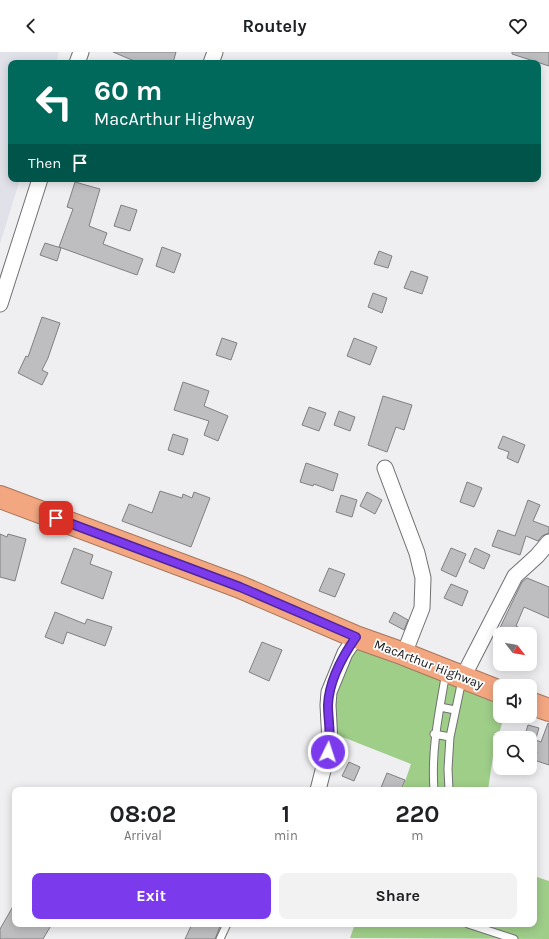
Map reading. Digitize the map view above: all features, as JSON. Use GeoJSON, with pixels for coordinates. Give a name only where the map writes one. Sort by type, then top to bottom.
{"type":"FeatureCollection","features":[{"type":"Feature","properties":{"kind":"highway","name":"MacArthur Highway"},"geometry":{"type":"LineString","coordinates":[[0,496],[240,587],[356,637],[404,654],[493,689]]}},
{"type":"Feature","properties":{"kind":"highway"},"geometry":{"type":"LineString","coordinates":[[537,706],[549,710]]}},
{"type":"Feature","properties":{"kind":"street"},"geometry":{"type":"LineString","coordinates":[[0,304],[39,182]]}},
{"type":"Feature","properties":{"kind":"street"},"geometry":{"type":"LineString","coordinates":[[385,468],[417,553],[423,578],[422,608],[404,654]]}},
{"type":"Feature","properties":{"kind":"street"},"geometry":{"type":"LineString","coordinates":[[454,674],[515,576],[537,556],[549,542]]}},
{"type":"Feature","properties":{"kind":"street"},"geometry":{"type":"LineString","coordinates":[[319,787],[330,743],[328,705],[329,692],[345,653],[356,637]]}},
{"type":"Feature","properties":{"kind":"lane"},"geometry":{"type":"LineString","coordinates":[[434,787],[432,762],[434,734],[440,707],[454,674]]}},
{"type":"Feature","properties":{"kind":"lane"},"geometry":{"type":"LineString","coordinates":[[449,787],[448,770],[450,737],[455,710],[454,674]]}},
{"type":"Feature","properties":{"kind":"lane"},"geometry":{"type":"LineString","coordinates":[[440,707],[455,710]]}},
{"type":"Feature","properties":{"kind":"lane"},"geometry":{"type":"LineString","coordinates":[[434,734],[450,737]]}},
{"type":"Feature","properties":{"kind":"lane"},"geometry":{"type":"LineString","coordinates":[[220,939],[226,927]]}},
{"type":"Feature","properties":{"kind":"lane"},"geometry":{"type":"LineString","coordinates":[[477,927],[514,939]]}},
{"type":"Feature","properties":{"kind":"shaded area"},"geometry":{"type":"Polygon","coordinates":[[[0,52],[59,52],[57,60],[8,60],[8,182],[19,182],[0,244],[0,52]]]}},
{"type":"Feature","properties":{"kind":"green space"},"geometry":{"type":"Polygon","coordinates":[[[351,647],[422,673],[493,702],[493,723],[502,723],[500,731],[493,731],[493,756],[488,787],[403,787],[411,764],[335,734],[332,694],[351,647]]]}},
{"type":"Feature","properties":{"kind":"green space"},"geometry":{"type":"Polygon","coordinates":[[[537,877],[549,881],[549,939],[350,938],[354,927],[537,927],[537,877]]]}},
{"type":"Feature","properties":{"kind":"building"},"geometry":{"type":"Polygon","coordinates":[[[113,52],[176,52],[174,60],[132,60],[113,52]]]}},
{"type":"Feature","properties":{"kind":"building"},"geometry":{"type":"Polygon","coordinates":[[[512,52],[549,52],[549,66],[541,63],[541,60],[530,60],[512,54],[512,52]]]}},
{"type":"Feature","properties":{"kind":"building"},"geometry":{"type":"Polygon","coordinates":[[[75,182],[100,189],[89,226],[107,233],[103,244],[143,259],[137,275],[59,247],[73,209],[67,207],[75,182]]]}},
{"type":"Feature","properties":{"kind":"building"},"geometry":{"type":"Polygon","coordinates":[[[121,205],[137,210],[130,231],[114,226],[121,205]]]}},
{"type":"Feature","properties":{"kind":"building"},"geometry":{"type":"Polygon","coordinates":[[[45,243],[61,248],[57,261],[40,255],[45,243]]]}},
{"type":"Feature","properties":{"kind":"building"},"geometry":{"type":"Polygon","coordinates":[[[162,247],[181,254],[174,273],[156,266],[162,247]]]}},
{"type":"Feature","properties":{"kind":"building"},"geometry":{"type":"Polygon","coordinates":[[[379,251],[392,256],[388,268],[374,264],[379,251]]]}},
{"type":"Feature","properties":{"kind":"building"},"geometry":{"type":"Polygon","coordinates":[[[411,271],[428,277],[422,294],[404,288],[411,271]]]}},
{"type":"Feature","properties":{"kind":"building"},"geometry":{"type":"Polygon","coordinates":[[[373,293],[387,298],[382,313],[368,307],[373,293]]]}},
{"type":"Feature","properties":{"kind":"building"},"geometry":{"type":"Polygon","coordinates":[[[42,317],[60,323],[48,358],[42,370],[48,373],[42,385],[18,373],[26,356],[28,357],[42,317]]]}},
{"type":"Feature","properties":{"kind":"building"},"geometry":{"type":"Polygon","coordinates":[[[222,338],[237,343],[231,360],[216,355],[222,338]]]}},
{"type":"Feature","properties":{"kind":"building"},"geometry":{"type":"Polygon","coordinates":[[[354,338],[377,347],[370,365],[347,356],[354,338]]]}},
{"type":"Feature","properties":{"kind":"building"},"geometry":{"type":"Polygon","coordinates":[[[183,382],[209,391],[204,406],[228,416],[218,441],[204,435],[209,421],[174,410],[183,382]]]}},
{"type":"Feature","properties":{"kind":"building"},"geometry":{"type":"Polygon","coordinates":[[[383,396],[412,405],[404,430],[396,427],[387,452],[368,445],[383,396]]]}},
{"type":"Feature","properties":{"kind":"building"},"geometry":{"type":"Polygon","coordinates":[[[309,407],[326,413],[319,431],[302,425],[309,407]]]}},
{"type":"Feature","properties":{"kind":"building"},"geometry":{"type":"Polygon","coordinates":[[[339,411],[355,417],[350,431],[334,425],[339,411]]]}},
{"type":"Feature","properties":{"kind":"building"},"geometry":{"type":"Polygon","coordinates":[[[173,434],[188,439],[183,455],[168,450],[173,434]]]}},
{"type":"Feature","properties":{"kind":"building"},"geometry":{"type":"Polygon","coordinates":[[[503,436],[525,445],[518,463],[507,458],[509,452],[498,448],[503,436]]]}},
{"type":"Feature","properties":{"kind":"building"},"geometry":{"type":"Polygon","coordinates":[[[306,463],[338,474],[333,491],[314,484],[313,486],[300,482],[306,463]]]}},
{"type":"Feature","properties":{"kind":"building"},"geometry":{"type":"Polygon","coordinates":[[[467,482],[482,488],[474,507],[460,502],[467,482]]]}},
{"type":"Feature","properties":{"kind":"building"},"geometry":{"type":"Polygon","coordinates":[[[160,491],[182,498],[183,494],[192,498],[194,492],[210,498],[191,547],[122,521],[129,504],[152,513],[160,491]]]}},
{"type":"Feature","properties":{"kind":"building"},"geometry":{"type":"Polygon","coordinates":[[[367,492],[382,500],[375,514],[360,506],[367,492]]]}},
{"type":"Feature","properties":{"kind":"building"},"geometry":{"type":"Polygon","coordinates":[[[341,495],[357,500],[352,517],[336,512],[341,495]]]}},
{"type":"Feature","properties":{"kind":"building"},"geometry":{"type":"Polygon","coordinates":[[[528,500],[540,505],[533,521],[549,527],[549,533],[542,536],[538,541],[526,536],[520,555],[492,546],[498,530],[515,536],[528,500]]]}},
{"type":"Feature","properties":{"kind":"building"},"geometry":{"type":"Polygon","coordinates":[[[0,534],[7,537],[8,534],[26,539],[15,581],[0,577],[0,534]]]}},
{"type":"Feature","properties":{"kind":"building"},"geometry":{"type":"Polygon","coordinates":[[[74,548],[93,555],[90,564],[112,572],[103,599],[61,583],[74,548]]]}},
{"type":"Feature","properties":{"kind":"building"},"geometry":{"type":"Polygon","coordinates":[[[451,548],[466,554],[456,577],[441,570],[451,548]]]}},
{"type":"Feature","properties":{"kind":"building"},"geometry":{"type":"Polygon","coordinates":[[[475,548],[490,555],[484,569],[469,562],[475,548]]]}},
{"type":"Feature","properties":{"kind":"building"},"geometry":{"type":"Polygon","coordinates":[[[329,568],[345,574],[335,597],[319,591],[329,568]]]}},
{"type":"Feature","properties":{"kind":"building"},"geometry":{"type":"Polygon","coordinates":[[[527,578],[549,587],[549,618],[524,607],[516,626],[518,627],[500,627],[522,582],[527,578]]]}},
{"type":"Feature","properties":{"kind":"building"},"geometry":{"type":"Polygon","coordinates":[[[451,584],[468,591],[462,606],[444,598],[451,584]]]}},
{"type":"Feature","properties":{"kind":"building"},"geometry":{"type":"Polygon","coordinates":[[[55,612],[85,624],[87,619],[112,627],[105,646],[67,632],[63,644],[45,637],[55,612]]]}},
{"type":"Feature","properties":{"kind":"building"},"geometry":{"type":"Polygon","coordinates":[[[394,612],[408,620],[404,630],[389,622],[394,612]]]}},
{"type":"Feature","properties":{"kind":"building"},"geometry":{"type":"Polygon","coordinates":[[[262,642],[282,650],[269,681],[249,672],[262,642]]]}},
{"type":"Feature","properties":{"kind":"building"},"geometry":{"type":"Polygon","coordinates":[[[548,723],[549,724],[549,765],[537,761],[537,741],[541,742],[548,723]]]}},
{"type":"Feature","properties":{"kind":"building"},"geometry":{"type":"Polygon","coordinates":[[[528,725],[539,728],[537,735],[537,731],[526,731],[528,725]]]}},
{"type":"Feature","properties":{"kind":"building"},"geometry":{"type":"Polygon","coordinates":[[[349,762],[360,767],[354,781],[342,776],[349,762]]]}},
{"type":"Feature","properties":{"kind":"building"},"geometry":{"type":"Polygon","coordinates":[[[387,773],[405,780],[402,787],[381,787],[387,773]]]}},
{"type":"Feature","properties":{"kind":"building"},"geometry":{"type":"Polygon","coordinates":[[[12,908],[12,927],[50,927],[43,939],[0,939],[0,929],[12,908]]]}},
{"type":"Feature","properties":{"kind":"building"},"geometry":{"type":"Polygon","coordinates":[[[191,927],[220,927],[215,939],[185,939],[191,927]]]}},
{"type":"Feature","properties":{"kind":"route"},"geometry":{"type":"LineString","coordinates":[[56,518],[240,587],[356,637],[345,653],[329,692],[328,705],[330,743],[328,752]]}}]}
